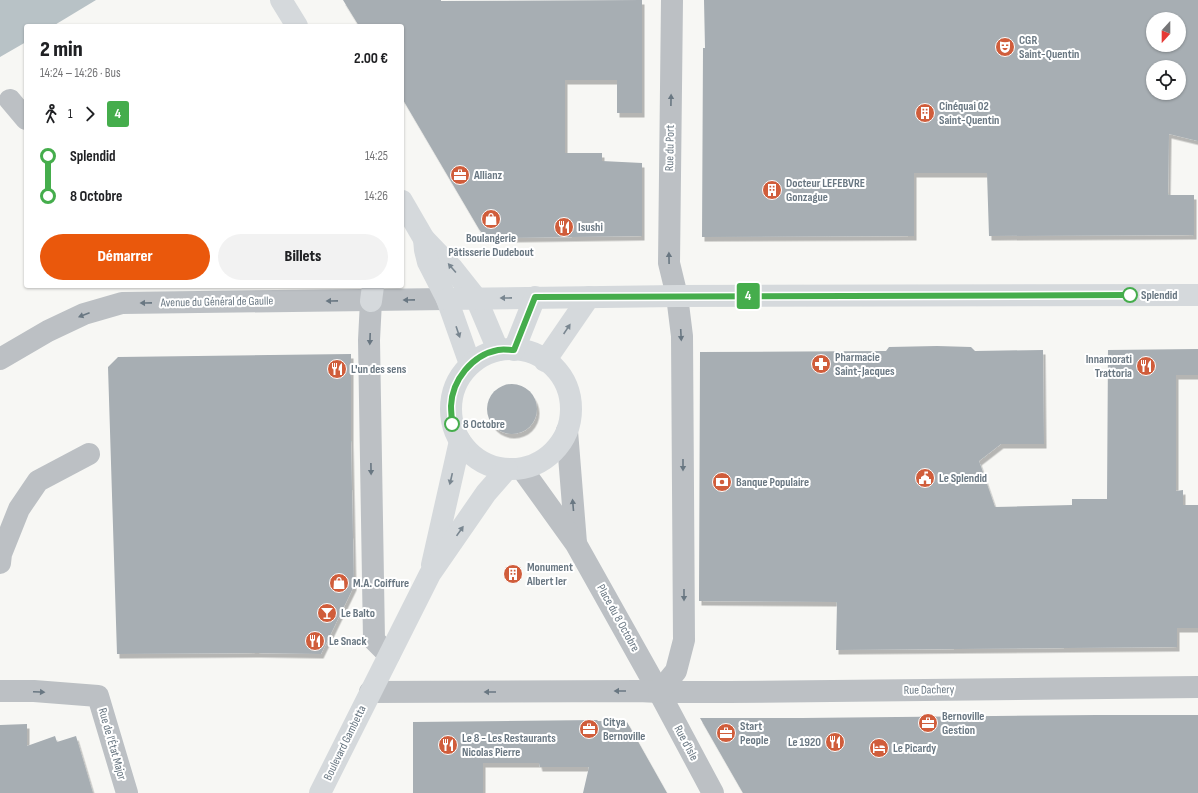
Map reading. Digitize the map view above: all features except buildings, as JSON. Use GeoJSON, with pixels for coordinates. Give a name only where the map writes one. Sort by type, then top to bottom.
{"type":"FeatureCollection","features":[{"type":"Feature","properties":{"kind":"main road"},"geometry":{"type":"LineString","coordinates":[[281,0],[296,24]]}},
{"type":"Feature","properties":{"kind":"main road"},"geometry":{"type":"LineString","coordinates":[[404,204],[424,238],[453,269],[476,298],[506,350]]}},
{"type":"Feature","properties":{"kind":"main road"},"geometry":{"type":"LineString","coordinates":[[424,238],[428,262],[446,299],[470,364]]}},
{"type":"Feature","properties":{"kind":"main road"},"geometry":{"type":"LineString","coordinates":[[446,299],[677,296],[1198,295]]}},
{"type":"Feature","properties":{"kind":"main road"},"geometry":{"type":"LineString","coordinates":[[514,469],[493,467],[480,461],[469,452],[460,441],[452,424],[451,406],[455,388],[470,364],[479,357],[506,350],[535,297]]}},
{"type":"Feature","properties":{"kind":"main road"},"geometry":{"type":"LineString","coordinates":[[545,361],[589,297]]}},
{"type":"Feature","properties":{"kind":"main road","name":"Place du 8 Octobre"},"geometry":{"type":"LineString","coordinates":[[370,692],[430,574],[486,493],[514,469],[538,463],[553,453],[567,431],[570,419],[570,406],[566,388],[558,373],[545,361],[530,353],[506,350]]}},
{"type":"Feature","properties":{"kind":"main road","name":"Place du 8 Octobre"},"geometry":{"type":"LineString","coordinates":[[430,574],[460,441]]}},
{"type":"Feature","properties":{"kind":"main road","name":"Boulevard Gambetta"},"geometry":{"type":"LineString","coordinates":[[320,793],[370,692]]}},
{"type":"Feature","properties":{"kind":"street","name":"Rue du Port"},"geometry":{"type":"LineString","coordinates":[[659,692],[676,671],[684,640],[682,336],[677,296],[669,263],[672,0]]}},
{"type":"Feature","properties":{"kind":"street"},"geometry":{"type":"LineString","coordinates":[[10,100],[24,117]]}},
{"type":"Feature","properties":{"kind":"street"},"geometry":{"type":"LineString","coordinates":[[372,293],[369,340],[374,640],[389,655]]}},
{"type":"Feature","properties":{"kind":"street","name":"Avenue du Général de Gaulle"},"geometry":{"type":"LineString","coordinates":[[0,359],[48,331],[120,295],[372,293],[446,299]]}},
{"type":"Feature","properties":{"kind":"street","name":"Place du 8 Octobre"},"geometry":{"type":"LineString","coordinates":[[567,431],[576,544]]}},
{"type":"Feature","properties":{"kind":"street"},"geometry":{"type":"LineString","coordinates":[[0,563],[0,554],[19,509],[38,481],[89,454]]}},
{"type":"Feature","properties":{"kind":"street","name":"Place du 8 Octobre"},"geometry":{"type":"LineString","coordinates":[[514,469],[576,544],[659,692]]}},
{"type":"Feature","properties":{"kind":"street","name":"Rue Dachery"},"geometry":{"type":"LineString","coordinates":[[370,692],[659,692],[1198,687]]}},
{"type":"Feature","properties":{"kind":"street","name":"Rue de l'État Major"},"geometry":{"type":"LineString","coordinates":[[0,691],[98,696],[127,793]]}},
{"type":"Feature","properties":{"kind":"street","name":"Rue d'Isle"},"geometry":{"type":"LineString","coordinates":[[659,692],[713,793]]}},
{"type":"Feature","properties":{"kind":"shaded area"},"geometry":{"type":"Polygon","coordinates":[[[0,0],[96,0],[56,24],[24,24],[24,43],[0,57],[0,0]]]}},
{"type":"Feature","properties":{"kind":"bus line","name":"4"},"geometry":{"type":"LineString","coordinates":[[452,424],[451,406],[453,396],[455,388],[464,371],[479,357],[498,350],[514,350],[535,297],[1130,295]]}},
{"type":"Feature","properties":{"kind":"place","name":"CGR Saint-Quentin"},"geometry":{"type":"Point","coordinates":[1005,47]}},
{"type":"Feature","properties":{"kind":"place","name":"Cinéquai 02 Saint-Quentin"},"geometry":{"type":"Point","coordinates":[925,113]}},
{"type":"Feature","properties":{"kind":"place","name":"Allianz"},"geometry":{"type":"Point","coordinates":[460,175]}},
{"type":"Feature","properties":{"kind":"place","name":"Docteur LEFEBVRE Gonzague"},"geometry":{"type":"Point","coordinates":[772,190]}},
{"type":"Feature","properties":{"kind":"place","name":"Boulangerie Pâtisserie Dudebout"},"geometry":{"type":"Point","coordinates":[491,219]}},
{"type":"Feature","properties":{"kind":"place","name":"Isushi"},"geometry":{"type":"Point","coordinates":[564,227]}},
{"type":"Feature","properties":{"kind":"place","name":"Splendid"},"geometry":{"type":"Point","coordinates":[1130,295]}},
{"type":"Feature","properties":{"kind":"place","name":"Pharmacie Saint-Jacques"},"geometry":{"type":"Point","coordinates":[821,364]}},
{"type":"Feature","properties":{"kind":"place","name":"Innamorati Trattoria"},"geometry":{"type":"Point","coordinates":[1146,366]}},
{"type":"Feature","properties":{"kind":"place","name":"L'un des sens"},"geometry":{"type":"Point","coordinates":[337,369]}},
{"type":"Feature","properties":{"kind":"place","name":"8 Octobre"},"geometry":{"type":"Point","coordinates":[452,424]}},
{"type":"Feature","properties":{"kind":"place","name":"Le Splendid"},"geometry":{"type":"Point","coordinates":[925,478]}},
{"type":"Feature","properties":{"kind":"place","name":"Banque Populaire"},"geometry":{"type":"Point","coordinates":[722,482]}},
{"type":"Feature","properties":{"kind":"place","name":"Monument Albert Ier"},"geometry":{"type":"Point","coordinates":[513,574]}},
{"type":"Feature","properties":{"kind":"place","name":"M.A. Coiffure"},"geometry":{"type":"Point","coordinates":[339,583]}},
{"type":"Feature","properties":{"kind":"place","name":"Le Balto"},"geometry":{"type":"Point","coordinates":[327,613]}},
{"type":"Feature","properties":{"kind":"place","name":"Le Snack"},"geometry":{"type":"Point","coordinates":[315,641]}},
{"type":"Feature","properties":{"kind":"place","name":"Bernoville Gestion"},"geometry":{"type":"Point","coordinates":[928,723]}},
{"type":"Feature","properties":{"kind":"place","name":"Citya Bernoville"},"geometry":{"type":"Point","coordinates":[589,729]}},
{"type":"Feature","properties":{"kind":"place","name":"Start People"},"geometry":{"type":"Point","coordinates":[726,733]}},
{"type":"Feature","properties":{"kind":"place","name":"Le 1920"},"geometry":{"type":"Point","coordinates":[835,742]}},
{"type":"Feature","properties":{"kind":"place","name":"Le 8 - Les Restaurants Nicolas Pierre"},"geometry":{"type":"Point","coordinates":[448,745]}},
{"type":"Feature","properties":{"kind":"place","name":"Le Picardy"},"geometry":{"type":"Point","coordinates":[879,748]}}]}
